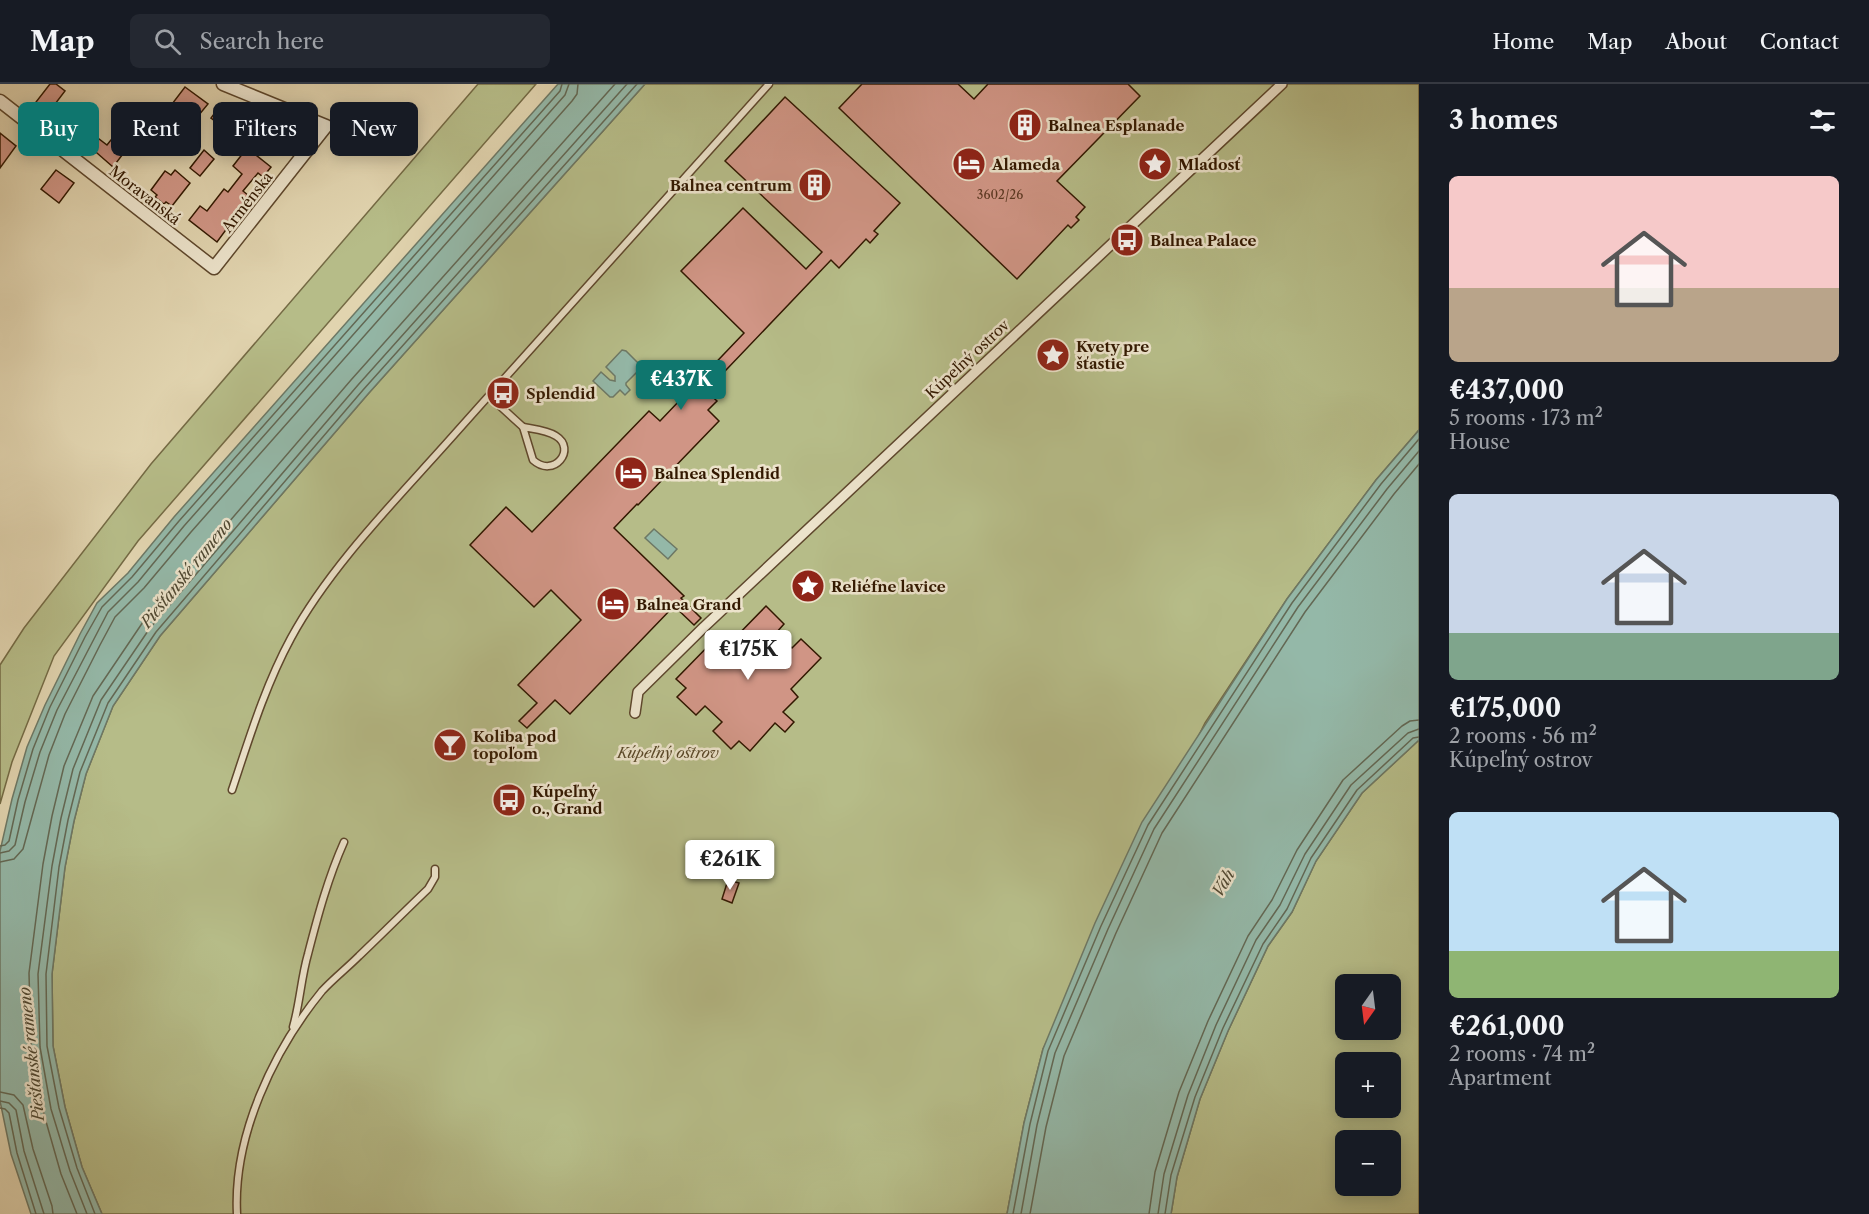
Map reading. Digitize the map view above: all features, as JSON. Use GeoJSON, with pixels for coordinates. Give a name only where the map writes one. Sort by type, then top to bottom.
{"type":"FeatureCollection","features":[{"type":"Feature","properties":{"kind":"street","name":"Arménska"},"geometry":{"type":"LineString","coordinates":[[214,268],[326,126],[223,84]]}},
{"type":"Feature","properties":{"kind":"street","name":"Kúpeľný ostrov"},"geometry":{"type":"LineString","coordinates":[[635,713],[638,692],[704,627],[1282,84]]}},
{"type":"Feature","properties":{"kind":"street","name":"Moravanská"},"geometry":{"type":"LineString","coordinates":[[0,101],[214,268]]}},
{"type":"Feature","properties":{"kind":"lane"},"geometry":{"type":"LineString","coordinates":[[231,790],[266,693],[291,638],[318,596],[359,544],[489,396],[769,84]]}},
{"type":"Feature","properties":{"kind":"lane"},"geometry":{"type":"LineString","coordinates":[[489,396],[523,427],[559,437],[564,447],[559,462],[548,467],[537,464],[533,460],[523,427]]}},
{"type":"Feature","properties":{"kind":"lane"},"geometry":{"type":"LineString","coordinates":[[291,1033],[298,1011],[307,954],[328,879],[344,842]]}},
{"type":"Feature","properties":{"kind":"lane"},"geometry":{"type":"LineString","coordinates":[[237,1214],[236,1191],[246,1136],[269,1073],[291,1033],[323,990],[428,889],[435,877],[435,869]]}},
{"type":"Feature","properties":{"kind":"green space"},"geometry":{"type":"Polygon","coordinates":[[[478,84],[536,84],[138,541],[54,656],[12,762],[0,804],[0,665],[24,628],[151,464],[478,84]]]}},
{"type":"Feature","properties":{"kind":"green space","name":"Kúpeľný ostrov"},"geometry":{"type":"Polygon","coordinates":[[[645,84],[1419,84],[1419,430],[1376,480],[1287,599],[1205,723],[1043,1049],[1024,1123],[1007,1214],[102,1214],[82,1167],[65,1107],[53,1046],[52,974],[65,867],[74,821],[86,774],[113,706],[160,636],[368,394],[645,84]]]}},
{"type":"Feature","properties":{"kind":"green space"},"geometry":{"type":"Polygon","coordinates":[[[1419,740],[1419,1214],[1171,1214],[1177,1177],[1200,1099],[1228,1031],[1268,946],[1292,912],[1316,861],[1362,793],[1419,740]]]}},
{"type":"Feature","properties":{"kind":"water","name":"Piešťanské rameno"},"geometry":{"type":"Polygon","coordinates":[[[558,84],[645,84],[368,394],[160,636],[113,706],[86,774],[74,821],[65,867],[52,974],[53,1046],[65,1107],[82,1167],[102,1214],[31,1214],[11,1154],[0,1101],[0,851],[27,747],[45,705],[97,603],[128,573],[174,517],[558,84]]]}},
{"type":"Feature","properties":{"kind":"water"},"geometry":{"type":"Polygon","coordinates":[[[622,350],[626,351],[642,367],[626,383],[630,390],[625,395],[620,390],[610,397],[593,381],[601,372],[610,380],[615,381],[615,376],[606,367],[622,350]]]}},
{"type":"Feature","properties":{"kind":"water","name":"Váh"},"geometry":{"type":"Polygon","coordinates":[[[1419,430],[1419,740],[1362,793],[1316,861],[1292,912],[1268,946],[1228,1031],[1200,1099],[1177,1177],[1171,1214],[1007,1214],[1024,1123],[1043,1049],[1095,923],[1142,822],[1287,599],[1376,480],[1419,430]]]}},
{"type":"Feature","properties":{"kind":"water"},"geometry":{"type":"Polygon","coordinates":[[[654,529],[677,549],[668,559],[645,538],[654,529]]]}},
{"type":"Feature","properties":{"kind":"building"},"geometry":{"type":"Polygon","coordinates":[[[50,84],[56,84],[65,91],[57,102],[36,102],[50,84]]]}},
{"type":"Feature","properties":{"kind":"building","name":"Alameda"},"geometry":{"type":"Polygon","coordinates":[[[862,84],[958,84],[974,99],[988,84],[1128,84],[1140,96],[1057,181],[1085,207],[1076,217],[1079,220],[1071,228],[1068,225],[1017,279],[839,108],[862,84]]]}},
{"type":"Feature","properties":{"kind":"building"},"geometry":{"type":"Polygon","coordinates":[[[185,87],[208,104],[201,112],[201,102],[174,102],[185,87]]]}},
{"type":"Feature","properties":{"kind":"building"},"geometry":{"type":"Polygon","coordinates":[[[785,97],[900,203],[874,231],[878,234],[870,243],[866,239],[839,268],[831,260],[706,391],[717,401],[708,410],[719,421],[614,528],[684,596],[681,598],[701,618],[694,625],[674,606],[570,714],[555,700],[527,728],[519,721],[537,703],[518,685],[581,620],[551,590],[534,607],[470,545],[506,507],[532,532],[649,411],[660,421],[744,333],[681,271],[743,208],[806,269],[822,252],[725,161],[785,97]]]}},
{"type":"Feature","properties":{"kind":"building"},"geometry":{"type":"Polygon","coordinates":[[[0,133],[16,146],[0,168],[0,133]]]}},
{"type":"Feature","properties":{"kind":"building"},"geometry":{"type":"Polygon","coordinates":[[[99,139],[107,145],[111,140],[111,156],[121,156],[113,167],[99,155],[99,139]]]}},
{"type":"Feature","properties":{"kind":"building"},"geometry":{"type":"Polygon","coordinates":[[[204,150],[214,159],[200,176],[190,168],[204,150]]]}},
{"type":"Feature","properties":{"kind":"building"},"geometry":{"type":"Polygon","coordinates":[[[241,156],[257,156],[271,167],[263,177],[258,173],[243,191],[249,196],[225,225],[228,227],[217,242],[189,220],[200,206],[207,211],[224,189],[228,192],[242,174],[233,166],[241,156]]]}},
{"type":"Feature","properties":{"kind":"building"},"geometry":{"type":"Polygon","coordinates":[[[56,170],[74,183],[59,203],[41,189],[56,170]]]}},
{"type":"Feature","properties":{"kind":"building"},"geometry":{"type":"Polygon","coordinates":[[[175,170],[190,183],[172,206],[166,202],[164,204],[155,197],[157,195],[151,190],[165,171],[171,175],[175,170]]]}},
{"type":"Feature","properties":{"kind":"building"},"geometry":{"type":"Polygon","coordinates":[[[766,606],[784,624],[776,633],[792,648],[801,639],[821,658],[791,689],[798,697],[783,712],[794,722],[785,732],[775,723],[750,751],[739,741],[731,749],[713,731],[722,722],[705,706],[696,715],[677,697],[686,688],[676,679],[718,636],[728,645],[766,606]]]}},
{"type":"Feature","properties":{"kind":"building"},"geometry":{"type":"Polygon","coordinates":[[[728,880],[739,883],[732,903],[722,899],[728,880]]]}},
{"type":"Feature","properties":{"kind":"place","name":"Balnea Esplanade"},"geometry":{"type":"Point","coordinates":[1025,125]}},
{"type":"Feature","properties":{"kind":"place","name":"Alameda"},"geometry":{"type":"Point","coordinates":[969,164]}},
{"type":"Feature","properties":{"kind":"place","name":"Mladosť"},"geometry":{"type":"Point","coordinates":[1155,164]}},
{"type":"Feature","properties":{"kind":"place","name":"Balnea centrum"},"geometry":{"type":"Point","coordinates":[815,185]}},
{"type":"Feature","properties":{"kind":"place","name":"Balnea Palace"},"geometry":{"type":"Point","coordinates":[1127,240]}},
{"type":"Feature","properties":{"kind":"place","name":"Kvety pre šťastie"},"geometry":{"type":"Point","coordinates":[1053,355]}},
{"type":"Feature","properties":{"kind":"place","name":"Splendid"},"geometry":{"type":"Point","coordinates":[503,393]}},
{"type":"Feature","properties":{"kind":"place","name":"Balnea Splendid"},"geometry":{"type":"Point","coordinates":[631,473]}},
{"type":"Feature","properties":{"kind":"place","name":"Reliéfne lavice"},"geometry":{"type":"Point","coordinates":[808,586]}},
{"type":"Feature","properties":{"kind":"place","name":"Balnea Grand"},"geometry":{"type":"Point","coordinates":[613,604]}},
{"type":"Feature","properties":{"kind":"place","name":"Koliba pod topoľom"},"geometry":{"type":"Point","coordinates":[450,745]}},
{"type":"Feature","properties":{"kind":"place","name":"Kúpeľný o., Grand"},"geometry":{"type":"Point","coordinates":[509,800]}}]}
